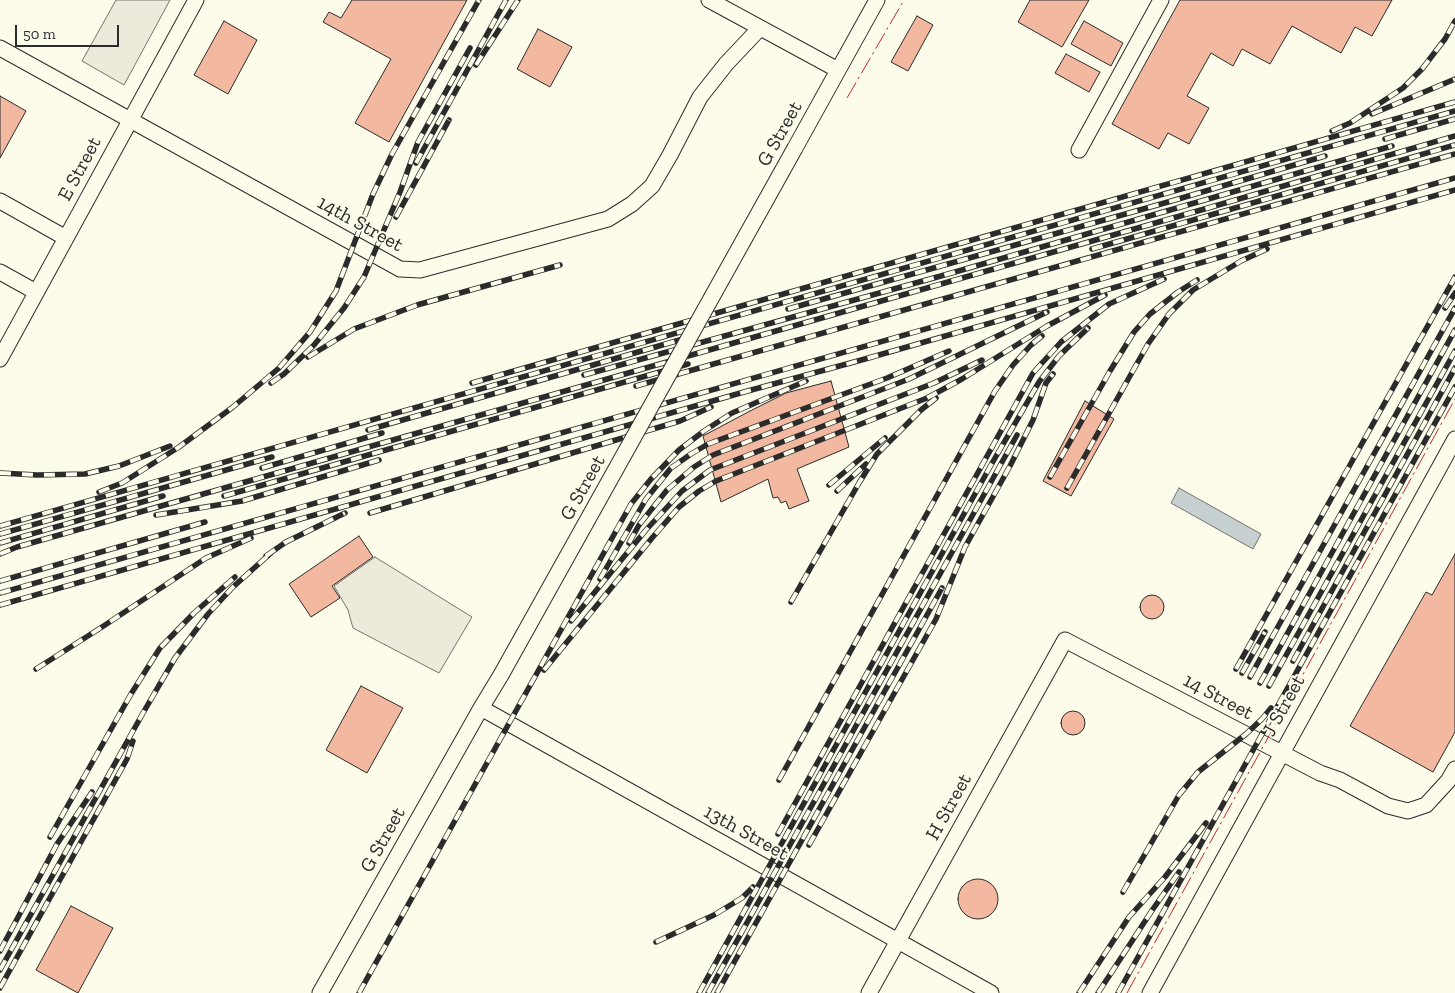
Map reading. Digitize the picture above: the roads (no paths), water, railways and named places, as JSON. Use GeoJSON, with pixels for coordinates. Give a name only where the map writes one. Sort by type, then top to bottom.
{"type":"FeatureCollection","features":[{"type":"Feature","properties":{"kind":"lane","name":"E Street"},"geometry":{"type":"LineString","coordinates":[[0,359],[196,0]]}},
{"type":"Feature","properties":{"kind":"lane"},"geometry":{"type":"LineString","coordinates":[[708,0],[838,70]]}},
{"type":"Feature","properties":{"kind":"lane","name":"G Street"},"geometry":{"type":"LineString","coordinates":[[320,993],[481,708],[501,676],[877,0]]}},
{"type":"Feature","properties":{"kind":"lane"},"geometry":{"type":"LineString","coordinates":[[1079,150],[1161,0]]}},
{"type":"Feature","properties":{"kind":"lane","name":"14th Street"},"geometry":{"type":"LineString","coordinates":[[0,48],[400,269],[420,270],[608,219],[632,204],[652,186],[700,98],[726,64],[760,28]]}},
{"type":"Feature","properties":{"kind":"lane"},"geometry":{"type":"LineString","coordinates":[[0,201],[66,238]]}},
{"type":"Feature","properties":{"kind":"lane"},"geometry":{"type":"LineString","coordinates":[[0,272],[36,292]]}},
{"type":"Feature","properties":{"kind":"lane","name":"J Street"},"geometry":{"type":"LineString","coordinates":[[1150,993],[1455,439]]}},
{"type":"Feature","properties":{"kind":"lane","name":"14 Street"},"geometry":{"type":"LineString","coordinates":[[1064,640],[1320,773],[1340,780],[1388,806],[1408,811],[1426,804],[1448,781],[1455,769]]}},
{"type":"Feature","properties":{"kind":"lane","name":"H Street"},"geometry":{"type":"LineString","coordinates":[[869,993],[1064,640]]}},
{"type":"Feature","properties":{"kind":"lane","name":"13th Street"},"geometry":{"type":"LineString","coordinates":[[481,708],[991,993]]}},
{"type":"Feature","properties":{"kind":"railway"},"geometry":{"type":"LineString","coordinates":[[99,492],[122,483],[179,447],[233,407],[279,368],[310,332],[336,291],[373,194],[392,154],[479,0]]}},
{"type":"Feature","properties":{"kind":"railway"},"geometry":{"type":"LineString","coordinates":[[416,163],[506,0]]}},
{"type":"Feature","properties":{"kind":"railway"},"geometry":{"type":"LineString","coordinates":[[476,65],[518,0]]}},
{"type":"Feature","properties":{"kind":"railway"},"geometry":{"type":"LineString","coordinates":[[1332,131],[1350,123],[1403,88],[1422,69],[1445,39],[1455,21]]}},
{"type":"Feature","properties":{"kind":"railway"},"geometry":{"type":"LineString","coordinates":[[271,383],[284,374],[314,345],[344,308],[364,277],[400,192],[418,142],[470,48]]}},
{"type":"Feature","properties":{"kind":"railway"},"geometry":{"type":"LineString","coordinates":[[1372,114],[1455,79]]}},
{"type":"Feature","properties":{"kind":"railway"},"geometry":{"type":"LineString","coordinates":[[472,383],[1455,102]]}},
{"type":"Feature","properties":{"kind":"railway"},"geometry":{"type":"LineString","coordinates":[[0,526],[1455,111]]}},
{"type":"Feature","properties":{"kind":"railway"},"geometry":{"type":"LineString","coordinates":[[1385,139],[1455,119]]}},
{"type":"Feature","properties":{"kind":"railway"},"geometry":{"type":"LineString","coordinates":[[396,217],[449,120]]}},
{"type":"Feature","properties":{"kind":"railway"},"geometry":{"type":"LineString","coordinates":[[0,554],[17,547],[1455,136]]}},
{"type":"Feature","properties":{"kind":"railway"},"geometry":{"type":"LineString","coordinates":[[1092,249],[1455,145]]}},
{"type":"Feature","properties":{"kind":"railway"},"geometry":{"type":"LineString","coordinates":[[584,375],[948,274],[1392,146]]}},
{"type":"Feature","properties":{"kind":"railway"},"geometry":{"type":"LineString","coordinates":[[636,386],[1455,154]]}},
{"type":"Feature","properties":{"kind":"railway"},"geometry":{"type":"LineString","coordinates":[[788,309],[1325,156]]}},
{"type":"Feature","properties":{"kind":"railway"},"geometry":{"type":"LineString","coordinates":[[0,593],[1455,178]]}},
{"type":"Feature","properties":{"kind":"railway"},"geometry":{"type":"LineString","coordinates":[[0,605],[1455,190]]}},
{"type":"Feature","properties":{"kind":"railway"},"geometry":{"type":"LineString","coordinates":[[1067,488],[1148,344],[1169,314],[1193,290],[1241,261],[1267,249]]}},
{"type":"Feature","properties":{"kind":"railway"},"geometry":{"type":"LineString","coordinates":[[308,357],[354,329],[417,305],[560,265]]}},
{"type":"Feature","properties":{"kind":"railway"},"geometry":{"type":"LineString","coordinates":[[1236,669],[1455,277]]}},
{"type":"Feature","properties":{"kind":"railway"},"geometry":{"type":"LineString","coordinates":[[778,834],[1033,373],[1061,342],[1109,304],[1164,279]]}},
{"type":"Feature","properties":{"kind":"railway"},"geometry":{"type":"LineString","coordinates":[[1050,477],[1134,332],[1150,314],[1197,280]]}},
{"type":"Feature","properties":{"kind":"railway"},"geometry":{"type":"LineString","coordinates":[[1445,308],[1455,293]]}},
{"type":"Feature","properties":{"kind":"railway"},"geometry":{"type":"LineString","coordinates":[[544,670],[652,538],[679,507],[699,491],[716,481],[927,398],[962,379],[1047,326],[1105,295]]}},
{"type":"Feature","properties":{"kind":"railway"},"geometry":{"type":"LineString","coordinates":[[1250,677],[1455,308]]}},
{"type":"Feature","properties":{"kind":"railway"},"geometry":{"type":"LineString","coordinates":[[629,543],[639,525],[667,490],[694,467],[713,455],[909,379],[1047,312]]}},
{"type":"Feature","properties":{"kind":"railway"},"geometry":{"type":"LineString","coordinates":[[699,993],[991,465],[1039,382],[1059,356],[1088,328]]}},
{"type":"Feature","properties":{"kind":"railway"},"geometry":{"type":"LineString","coordinates":[[1260,683],[1455,330]]}},
{"type":"Feature","properties":{"kind":"railway"},"geometry":{"type":"LineString","coordinates":[[779,780],[995,391],[1013,365],[1042,336]]}},
{"type":"Feature","properties":{"kind":"railway"},"geometry":{"type":"LineString","coordinates":[[368,430],[683,339]]}},
{"type":"Feature","properties":{"kind":"railway"},"geometry":{"type":"LineString","coordinates":[[600,579],[646,499],[671,468],[691,454],[708,444],[887,378],[949,351]]}},
{"type":"Feature","properties":{"kind":"railway"},"geometry":{"type":"LineString","coordinates":[[1269,686],[1455,351]]}},
{"type":"Feature","properties":{"kind":"railway"},"geometry":{"type":"LineString","coordinates":[[571,621],[646,530],[682,491],[710,470],[934,383],[982,360]]}},
{"type":"Feature","properties":{"kind":"railway"},"geometry":{"type":"LineString","coordinates":[[224,496],[688,364]]}},
{"type":"Feature","properties":{"kind":"railway"},"geometry":{"type":"LineString","coordinates":[[1293,661],[1455,368]]}},
{"type":"Feature","properties":{"kind":"railway"},"geometry":{"type":"LineString","coordinates":[[809,845],[936,619],[965,547],[1010,466],[1033,420],[1046,383],[1053,374]]}},
{"type":"Feature","properties":{"kind":"railway"},"geometry":{"type":"LineString","coordinates":[[359,993],[631,504],[651,479],[679,450],[704,431],[732,413],[806,381]]}},
{"type":"Feature","properties":{"kind":"railway"},"geometry":{"type":"LineString","coordinates":[[1118,993],[1455,387]]}},
{"type":"Feature","properties":{"kind":"railway"},"geometry":{"type":"LineString","coordinates":[[791,602],[877,454],[921,410],[936,398]]}},
{"type":"Feature","properties":{"kind":"railway"},"geometry":{"type":"LineString","coordinates":[[370,513],[680,421],[711,407]]}},
{"type":"Feature","properties":{"kind":"railway"},"geometry":{"type":"LineString","coordinates":[[262,468],[382,433]]}},
{"type":"Feature","properties":{"kind":"railway"},"geometry":{"type":"LineString","coordinates":[[708,993],[1017,435]]}},
{"type":"Feature","properties":{"kind":"railway"},"geometry":{"type":"LineString","coordinates":[[829,485],[885,438]]}},
{"type":"Feature","properties":{"kind":"railway"},"geometry":{"type":"LineString","coordinates":[[0,473],[37,475],[85,474],[119,466],[170,446]]}},
{"type":"Feature","properties":{"kind":"railway"},"geometry":{"type":"LineString","coordinates":[[0,534],[272,457]]}},
{"type":"Feature","properties":{"kind":"railway"},"geometry":{"type":"LineString","coordinates":[[156,515],[242,501],[379,460]]}},
{"type":"Feature","properties":{"kind":"railway"},"geometry":{"type":"LineString","coordinates":[[837,491],[866,464]]}},
{"type":"Feature","properties":{"kind":"railway"},"geometry":{"type":"LineString","coordinates":[[0,543],[163,496]]}},
{"type":"Feature","properties":{"kind":"railway"},"geometry":{"type":"LineString","coordinates":[[266,556],[286,542],[345,513]]}},
{"type":"Feature","properties":{"kind":"railway"},"geometry":{"type":"LineString","coordinates":[[0,581],[205,522]]}},
{"type":"Feature","properties":{"kind":"railway"},"geometry":{"type":"LineString","coordinates":[[36,669],[206,558],[251,538]]}},
{"type":"Feature","properties":{"kind":"railway"},"geometry":{"type":"LineString","coordinates":[[0,970],[175,658],[208,614],[233,587],[272,552]]}},
{"type":"Feature","properties":{"kind":"railway"},"geometry":{"type":"LineString","coordinates":[[50,837],[131,694],[160,648],[194,613],[235,577]]}},
{"type":"Feature","properties":{"kind":"railway"},"geometry":{"type":"LineString","coordinates":[[717,993],[942,588]]}},
{"type":"Feature","properties":{"kind":"railway"},"geometry":{"type":"LineString","coordinates":[[1242,673],[1265,632]]}},
{"type":"Feature","properties":{"kind":"railway"},"geometry":{"type":"LineString","coordinates":[[1123,892],[1179,795],[1198,772],[1246,734],[1271,708]]}},
{"type":"Feature","properties":{"kind":"railway"},"geometry":{"type":"LineString","coordinates":[[0,988],[127,759],[133,741]]}},
{"type":"Feature","properties":{"kind":"railway"},"geometry":{"type":"LineString","coordinates":[[0,951],[57,844],[92,792]]}},
{"type":"Feature","properties":{"kind":"railway"},"geometry":{"type":"LineString","coordinates":[[1079,993],[1129,917],[1165,877],[1206,823]]}},
{"type":"Feature","properties":{"kind":"railway"},"geometry":{"type":"LineString","coordinates":[[1098,993],[1179,872]]}},
{"type":"Feature","properties":{"kind":"railway"},"geometry":{"type":"LineString","coordinates":[[656,942],[714,915],[742,898],[753,887]]}}]}
